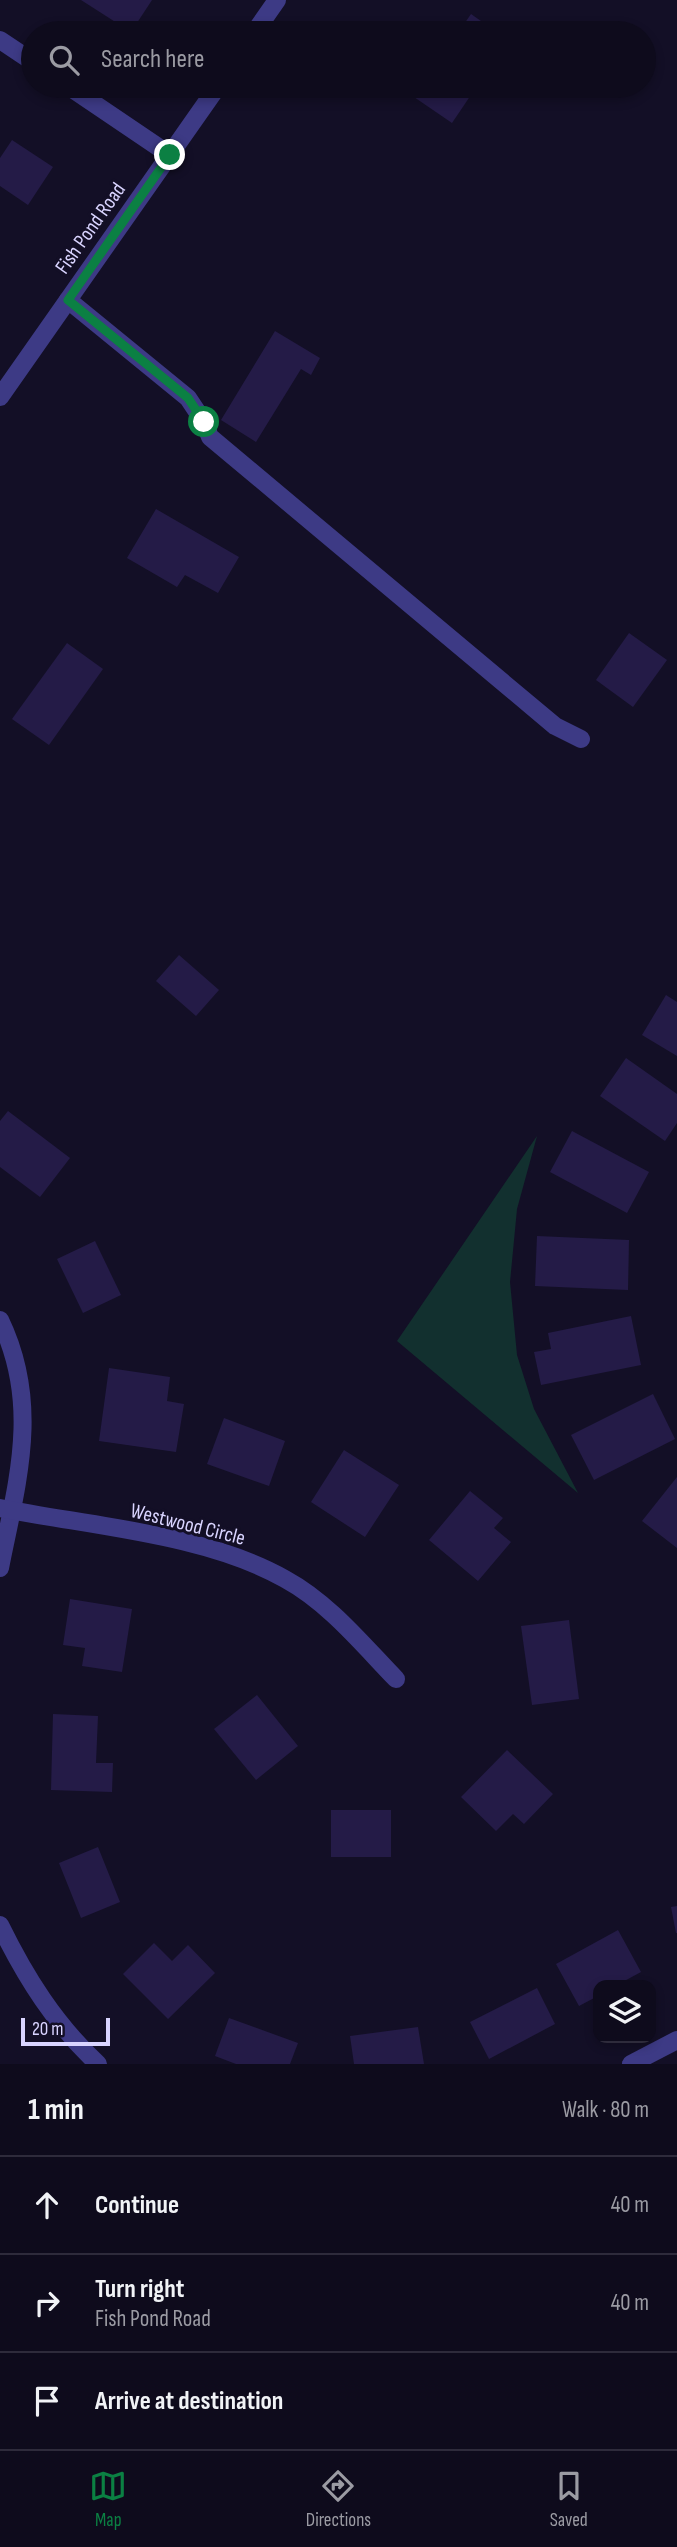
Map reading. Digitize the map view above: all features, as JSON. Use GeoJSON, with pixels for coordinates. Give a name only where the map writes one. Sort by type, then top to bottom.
{"type":"FeatureCollection","features":[{"type":"Feature","properties":{"kind":"street"},"geometry":{"type":"LineString","coordinates":[[262,21],[277,0]]}},
{"type":"Feature","properties":{"kind":"street"},"geometry":{"type":"LineString","coordinates":[[0,40],[21,54]]}},
{"type":"Feature","properties":{"kind":"street"},"geometry":{"type":"LineString","coordinates":[[86,98],[170,155]]}},
{"type":"Feature","properties":{"kind":"street","name":"Fish Pond Road"},"geometry":{"type":"LineString","coordinates":[[0,397],[210,98]]}},
{"type":"Feature","properties":{"kind":"street"},"geometry":{"type":"LineString","coordinates":[[68,300],[188,398],[204,422],[210,437],[555,726],[582,739]]}},
{"type":"Feature","properties":{"kind":"street"},"geometry":{"type":"LineString","coordinates":[[0,1320],[18,1368],[23,1397],[22,1456],[6,1510],[0,1569]]}},
{"type":"Feature","properties":{"kind":"street","name":"Westwood Circle"},"geometry":{"type":"LineString","coordinates":[[6,1510],[178,1541],[253,1563],[286,1579],[317,1600],[396,1679]]}},
{"type":"Feature","properties":{"kind":"street"},"geometry":{"type":"LineString","coordinates":[[0,1925],[17,1960],[56,2021],[98,2064]]}},
{"type":"Feature","properties":{"kind":"street"},"geometry":{"type":"LineString","coordinates":[[631,2064],[677,2040]]}},
{"type":"Feature","properties":{"kind":"green space"},"geometry":{"type":"Polygon","coordinates":[[[537,1136],[517,1209],[510,1282],[517,1355],[534,1409],[578,1493],[397,1341],[537,1136]]]}},
{"type":"Feature","properties":{"kind":"building"},"geometry":{"type":"Polygon","coordinates":[[[81,0],[152,0],[138,21],[114,21],[81,0]]]}},
{"type":"Feature","properties":{"kind":"building"},"geometry":{"type":"Polygon","coordinates":[[[471,14],[481,21],[466,21],[471,14]]]}},
{"type":"Feature","properties":{"kind":"building"},"geometry":{"type":"Polygon","coordinates":[[[415,98],[469,98],[452,123],[415,98]]]}},
{"type":"Feature","properties":{"kind":"building"},"geometry":{"type":"Polygon","coordinates":[[[12,140],[53,167],[28,205],[0,186],[0,158],[12,140]]]}},
{"type":"Feature","properties":{"kind":"building"},"geometry":{"type":"Polygon","coordinates":[[[275,331],[320,358],[311,375],[301,369],[256,442],[221,420],[275,331]]]}},
{"type":"Feature","properties":{"kind":"building"},"geometry":{"type":"Polygon","coordinates":[[[156,509],[239,557],[218,593],[185,575],[177,587],[127,558],[156,509]]]}},
{"type":"Feature","properties":{"kind":"building"},"geometry":{"type":"Polygon","coordinates":[[[629,633],[667,660],[633,707],[596,680],[629,633]]]}},
{"type":"Feature","properties":{"kind":"building"},"geometry":{"type":"Polygon","coordinates":[[[67,643],[103,669],[49,745],[12,719],[67,643]]]}},
{"type":"Feature","properties":{"kind":"building"},"geometry":{"type":"Polygon","coordinates":[[[179,955],[219,990],[196,1016],[156,981],[179,955]]]}},
{"type":"Feature","properties":{"kind":"building"},"geometry":{"type":"Polygon","coordinates":[[[666,995],[677,1002],[677,1056],[642,1035],[666,995]]]}},
{"type":"Feature","properties":{"kind":"building"},"geometry":{"type":"Polygon","coordinates":[[[626,1058],[677,1094],[677,1123],[665,1141],[600,1096],[626,1058]]]}},
{"type":"Feature","properties":{"kind":"building"},"geometry":{"type":"Polygon","coordinates":[[[8,1111],[70,1158],[40,1197],[0,1167],[0,1121],[8,1111]]]}},
{"type":"Feature","properties":{"kind":"building"},"geometry":{"type":"Polygon","coordinates":[[[572,1131],[649,1172],[627,1213],[550,1172],[572,1131]]]}},
{"type":"Feature","properties":{"kind":"building"},"geometry":{"type":"Polygon","coordinates":[[[537,1236],[629,1240],[628,1290],[535,1286],[537,1236]]]}},
{"type":"Feature","properties":{"kind":"building"},"geometry":{"type":"Polygon","coordinates":[[[95,1241],[121,1295],[83,1313],[57,1259],[95,1241]]]}},
{"type":"Feature","properties":{"kind":"building"},"geometry":{"type":"Polygon","coordinates":[[[631,1316],[641,1365],[541,1385],[534,1352],[551,1349],[548,1333],[631,1316]]]}},
{"type":"Feature","properties":{"kind":"building"},"geometry":{"type":"Polygon","coordinates":[[[109,1368],[170,1377],[167,1401],[184,1404],[176,1452],[99,1441],[109,1368]]]}},
{"type":"Feature","properties":{"kind":"building"},"geometry":{"type":"Polygon","coordinates":[[[653,1394],[675,1439],[594,1480],[571,1435],[653,1394]]]}},
{"type":"Feature","properties":{"kind":"building"},"geometry":{"type":"Polygon","coordinates":[[[224,1418],[285,1441],[269,1486],[207,1464],[224,1418]]]}},
{"type":"Feature","properties":{"kind":"building"},"geometry":{"type":"Polygon","coordinates":[[[344,1450],[399,1485],[365,1537],[311,1502],[344,1450]]]}},
{"type":"Feature","properties":{"kind":"building"},"geometry":{"type":"Polygon","coordinates":[[[677,1477],[677,1548],[642,1521],[677,1477]]]}},
{"type":"Feature","properties":{"kind":"building"},"geometry":{"type":"Polygon","coordinates":[[[470,1491],[503,1518],[494,1528],[511,1542],[478,1581],[429,1540],[470,1491]]]}},
{"type":"Feature","properties":{"kind":"building"},"geometry":{"type":"Polygon","coordinates":[[[70,1599],[132,1609],[122,1672],[82,1666],[85,1648],[63,1645],[70,1599]]]}},
{"type":"Feature","properties":{"kind":"building"},"geometry":{"type":"Polygon","coordinates":[[[569,1620],[579,1699],[532,1705],[521,1626],[569,1620]]]}},
{"type":"Feature","properties":{"kind":"building"},"geometry":{"type":"Polygon","coordinates":[[[257,1695],[298,1746],[256,1780],[214,1729],[257,1695]]]}},
{"type":"Feature","properties":{"kind":"building"},"geometry":{"type":"Polygon","coordinates":[[[53,1714],[98,1716],[96,1763],[113,1763],[112,1792],[51,1790],[53,1714]]]}},
{"type":"Feature","properties":{"kind":"building"},"geometry":{"type":"Polygon","coordinates":[[[507,1750],[553,1794],[524,1824],[513,1814],[496,1831],[461,1797],[507,1750]]]}},
{"type":"Feature","properties":{"kind":"building"},"geometry":{"type":"Polygon","coordinates":[[[331,1810],[391,1810],[391,1857],[331,1857],[331,1810]]]}},
{"type":"Feature","properties":{"kind":"building"},"geometry":{"type":"Polygon","coordinates":[[[98,1847],[120,1902],[81,1918],[59,1863],[98,1847]]]}},
{"type":"Feature","properties":{"kind":"building"},"geometry":{"type":"Polygon","coordinates":[[[677,1906],[677,1933],[676,1933],[671,1907],[677,1906]]]}},
{"type":"Feature","properties":{"kind":"building"},"geometry":{"type":"Polygon","coordinates":[[[618,1930],[641,1972],[626,1980],[593,1980],[593,1999],[579,2006],[556,1964],[618,1930]]]}},
{"type":"Feature","properties":{"kind":"building"},"geometry":{"type":"Polygon","coordinates":[[[154,1943],[172,1961],[188,1945],[215,1973],[168,2019],[123,1974],[154,1943]]]}},
{"type":"Feature","properties":{"kind":"building"},"geometry":{"type":"Polygon","coordinates":[[[537,1988],[555,2024],[489,2059],[470,2022],[537,1988]]]}},
{"type":"Feature","properties":{"kind":"building"},"geometry":{"type":"Polygon","coordinates":[[[229,2018],[298,2043],[290,2064],[236,2064],[215,2056],[229,2018]]]}},
{"type":"Feature","properties":{"kind":"building"},"geometry":{"type":"Polygon","coordinates":[[[418,2027],[424,2064],[354,2064],[350,2036],[418,2027]]]}},
{"type":"Feature","properties":{"kind":"route"},"geometry":{"type":"LineString","coordinates":[[170,155],[68,300],[188,398],[204,422]]}}]}
